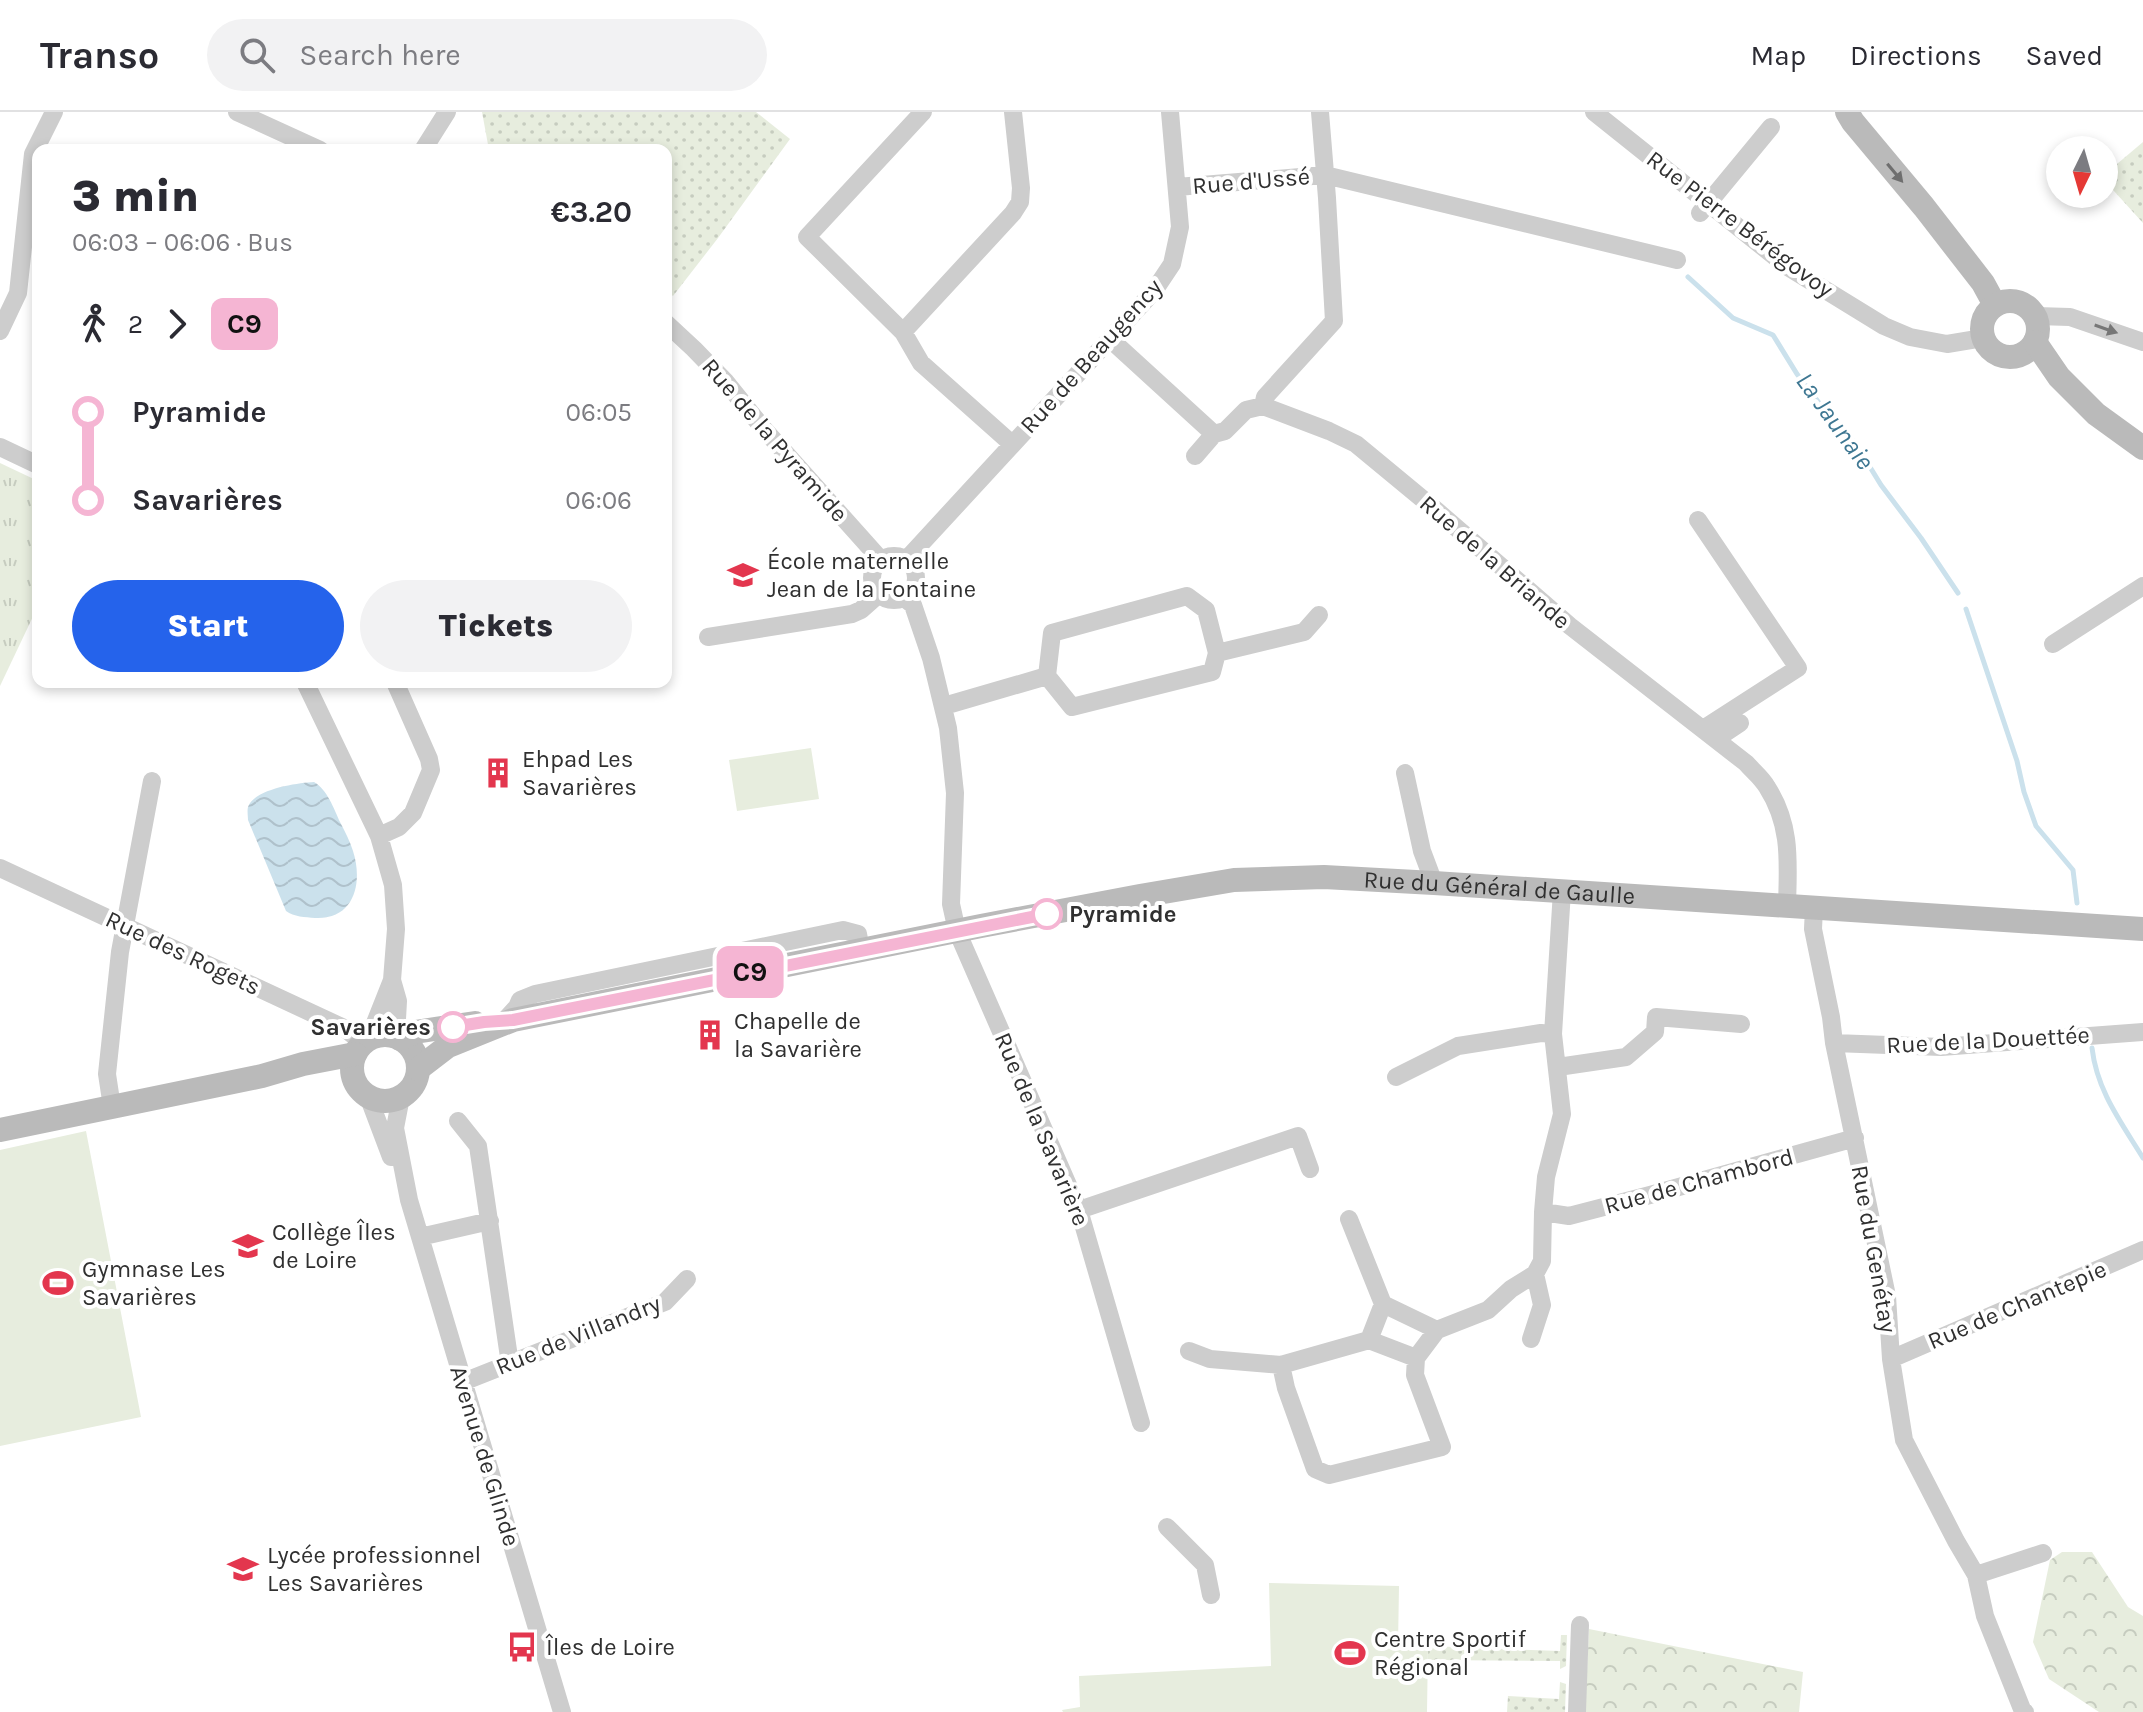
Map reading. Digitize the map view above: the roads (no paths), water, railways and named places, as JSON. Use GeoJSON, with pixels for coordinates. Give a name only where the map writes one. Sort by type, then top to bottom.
{"type":"FeatureCollection","features":[{"type":"Feature","properties":{"kind":"street"},"geometry":{"type":"LineString","coordinates":[[42,144],[54,112]]}},
{"type":"Feature","properties":{"kind":"street"},"geometry":{"type":"LineString","coordinates":[[237,112],[284,143]]}},
{"type":"Feature","properties":{"kind":"street"},"geometry":{"type":"LineString","coordinates":[[427,144],[447,112]]}},
{"type":"Feature","properties":{"kind":"street"},"geometry":{"type":"LineString","coordinates":[[923,112],[807,237],[903,332],[921,363],[1012,444]]}},
{"type":"Feature","properties":{"kind":"street"},"geometry":{"type":"LineString","coordinates":[[903,332],[1020,202],[1013,112]]}},
{"type":"Feature","properties":{"kind":"street","name":"Rue de Beaugency"},"geometry":{"type":"LineString","coordinates":[[906,560],[1154,291],[1172,264],[1180,227],[1170,112]]}},
{"type":"Feature","properties":{"kind":"street"},"geometry":{"type":"LineString","coordinates":[[1195,456],[1214,434],[1225,431],[1246,410],[1263,406],[1265,397],[1334,321],[1320,112]]}},
{"type":"Feature","properties":{"kind":"street","name":"Rue Pierre Bérégovoy"},"geometry":{"type":"LineString","coordinates":[[1594,112],[1703,208],[1788,267],[1884,326],[1910,337],[1947,344],[1983,338]]}},
{"type":"Feature","properties":{"kind":"street"},"geometry":{"type":"LineString","coordinates":[[1847,112],[1983,283],[1995,305]]}},
{"type":"Feature","properties":{"kind":"street"},"geometry":{"type":"LineString","coordinates":[[1703,208],[1771,127]]}},
{"type":"Feature","properties":{"kind":"street","name":"Rue d'Ussé"},"geometry":{"type":"LineString","coordinates":[[1177,187],[1325,175],[1677,260]]}},
{"type":"Feature","properties":{"kind":"street"},"geometry":{"type":"LineString","coordinates":[[0,331],[18,293],[30,250],[32,186]]}},
{"type":"Feature","properties":{"kind":"street"},"geometry":{"type":"LineString","coordinates":[[2002,301],[2018,301],[2036,316],[2039,329],[2026,349],[2000,355],[1983,338],[1986,314],[2002,301]]}},
{"type":"Feature","properties":{"kind":"street"},"geometry":{"type":"LineString","coordinates":[[2036,316],[2070,317],[2143,342]]}},
{"type":"Feature","properties":{"kind":"street","name":"Rue de la Pyramide"},"geometry":{"type":"LineString","coordinates":[[672,329],[725,381],[881,560]]}},
{"type":"Feature","properties":{"kind":"street"},"geometry":{"type":"LineString","coordinates":[[1110,339],[1214,434]]}},
{"type":"Feature","properties":{"kind":"street"},"geometry":{"type":"LineString","coordinates":[[2026,349],[2096,414],[2143,448]]}},
{"type":"Feature","properties":{"kind":"street","name":"Rue de la Briande"},"geometry":{"type":"LineString","coordinates":[[1263,406],[1356,444],[1570,626],[1746,763],[1766,785],[1780,812],[1789,845],[1787,906]]}},
{"type":"Feature","properties":{"kind":"street"},"geometry":{"type":"LineString","coordinates":[[0,447],[32,462]]}},
{"type":"Feature","properties":{"kind":"street"},"geometry":{"type":"LineString","coordinates":[[1698,520],[1798,668],[1710,734]]}},
{"type":"Feature","properties":{"kind":"street"},"geometry":{"type":"LineString","coordinates":[[893,556],[906,560],[914,568],[914,587],[904,598],[892,600],[879,594],[873,585],[872,575],[881,560],[893,556]]}},
{"type":"Feature","properties":{"kind":"street"},"geometry":{"type":"LineString","coordinates":[[2053,644],[2143,586]]}},
{"type":"Feature","properties":{"kind":"street"},"geometry":{"type":"LineString","coordinates":[[708,637],[852,614],[879,594]]}},
{"type":"Feature","properties":{"kind":"street"},"geometry":{"type":"LineString","coordinates":[[1187,596],[1206,610],[1217,653],[1212,672],[1072,707],[1047,676],[1052,633],[1187,596]]}},
{"type":"Feature","properties":{"kind":"street"},"geometry":{"type":"LineString","coordinates":[[904,598],[913,605],[944,706],[955,793],[951,904],[957,931]]}},
{"type":"Feature","properties":{"kind":"street"},"geometry":{"type":"LineString","coordinates":[[1217,653],[1304,632],[1319,615]]}},
{"type":"Feature","properties":{"kind":"street"},"geometry":{"type":"LineString","coordinates":[[944,706],[1047,676]]}},
{"type":"Feature","properties":{"kind":"street"},"geometry":{"type":"LineString","coordinates":[[308,688],[379,836],[393,885],[396,929],[392,980],[375,1023],[377,1042],[352,1070],[361,1089],[385,1101],[401,1097],[412,1087],[418,1069],[413,1051],[377,1042]]}},
{"type":"Feature","properties":{"kind":"street"},"geometry":{"type":"LineString","coordinates":[[379,836],[399,827],[413,813],[431,770],[404,688]]}},
{"type":"Feature","properties":{"kind":"street"},"geometry":{"type":"LineString","coordinates":[[1710,734],[1740,723]]}},
{"type":"Feature","properties":{"kind":"street"},"geometry":{"type":"LineString","coordinates":[[1405,773],[1422,851],[1434,883]]}},
{"type":"Feature","properties":{"kind":"street"},"geometry":{"type":"LineString","coordinates":[[112,1107],[107,1074],[124,925],[152,781]]}},
{"type":"Feature","properties":{"kind":"street","name":"Rue des Rogets"},"geometry":{"type":"LineString","coordinates":[[0,868],[377,1042]]}},
{"type":"Feature","properties":{"kind":"street","name":"Rue du Général de Gaulle"},"geometry":{"type":"LineString","coordinates":[[0,1130],[262,1076],[415,1032],[509,1020],[957,931],[1234,880],[1324,877],[2143,929]]}},
{"type":"Feature","properties":{"kind":"street"},"geometry":{"type":"LineString","coordinates":[[1281,1365],[1315,1469],[1329,1475],[1442,1447],[1415,1375],[1416,1358],[1437,1330],[1488,1310],[1511,1289],[1535,1274],[1542,1261],[1546,1177],[1562,1114],[1553,1034],[1562,891]]}},
{"type":"Feature","properties":{"kind":"street","name":"Rue du Genétay"},"geometry":{"type":"LineString","coordinates":[[1814,908],[1813,929],[1834,1043],[1887,1296],[1891,1359],[1904,1440],[1976,1575],[1985,1616],[2025,1712]]}},
{"type":"Feature","properties":{"kind":"street","name":"Rue de la Savarière"},"geometry":{"type":"LineString","coordinates":[[957,931],[1079,1210],[1141,1423]]}},
{"type":"Feature","properties":{"kind":"street"},"geometry":{"type":"LineString","coordinates":[[1558,1067],[1626,1057],[1655,1032],[1656,1017],[1741,1024]]}},
{"type":"Feature","properties":{"kind":"street","name":"Rue du Général de Gaulle"},"geometry":{"type":"LineString","coordinates":[[418,1069],[448,1046],[509,1020]]}},
{"type":"Feature","properties":{"kind":"street","name":"Rue de la Douettée"},"geometry":{"type":"LineString","coordinates":[[1834,1043],[1941,1047],[2143,1032]]}},
{"type":"Feature","properties":{"kind":"street"},"geometry":{"type":"LineString","coordinates":[[1396,1077],[1458,1046],[1541,1033],[1553,1034]]}},
{"type":"Feature","properties":{"kind":"street","name":"Rue du Général de Gaulle"},"geometry":{"type":"LineString","coordinates":[[262,1076],[317,1072],[361,1089]]}},
{"type":"Feature","properties":{"kind":"street","name":"Avenue de Glinde"},"geometry":{"type":"LineString","coordinates":[[361,1089],[409,1200]]}},
{"type":"Feature","properties":{"kind":"street","name":"Avenue de Glinde"},"geometry":{"type":"LineString","coordinates":[[401,1097],[395,1128],[409,1200],[562,1712]]}},
{"type":"Feature","properties":{"kind":"street"},"geometry":{"type":"LineString","coordinates":[[458,1121],[478,1146],[510,1364]]}},
{"type":"Feature","properties":{"kind":"street"},"geometry":{"type":"LineString","coordinates":[[1079,1210],[1298,1136],[1310,1169]]}},
{"type":"Feature","properties":{"kind":"street","name":"Rue de Chambord"},"geometry":{"type":"LineString","coordinates":[[1543,1212],[1569,1216],[1855,1138]]}},
{"type":"Feature","properties":{"kind":"street"},"geometry":{"type":"LineString","coordinates":[[1349,1219],[1383,1304],[1437,1330]]}},
{"type":"Feature","properties":{"kind":"street"},"geometry":{"type":"LineString","coordinates":[[420,1237],[490,1221]]}},
{"type":"Feature","properties":{"kind":"street","name":"Rue de Chantepie"},"geometry":{"type":"LineString","coordinates":[[1891,1359],[2143,1250]]}},
{"type":"Feature","properties":{"kind":"street"},"geometry":{"type":"LineString","coordinates":[[1531,1339],[1542,1305],[1535,1274]]}},
{"type":"Feature","properties":{"kind":"street","name":"Rue de Villandry"},"geometry":{"type":"LineString","coordinates":[[463,1382],[665,1302],[687,1279]]}},
{"type":"Feature","properties":{"kind":"street"},"geometry":{"type":"LineString","coordinates":[[1369,1340],[1383,1304]]}},
{"type":"Feature","properties":{"kind":"street"},"geometry":{"type":"LineString","coordinates":[[1189,1351],[1210,1359],[1281,1365],[1369,1340],[1416,1358]]}},
{"type":"Feature","properties":{"kind":"street"},"geometry":{"type":"LineString","coordinates":[[1167,1527],[1205,1565],[1211,1595]]}},
{"type":"Feature","properties":{"kind":"street"},"geometry":{"type":"LineString","coordinates":[[1976,1575],[2043,1553]]}},
{"type":"Feature","properties":{"kind":"street"},"geometry":{"type":"LineString","coordinates":[[1577,1712],[1580,1625]]}},
{"type":"Feature","properties":{"kind":"water"},"geometry":{"type":"Polygon","coordinates":[[[314,782],[333,805],[353,851],[357,875],[353,897],[347,906],[329,917],[315,918],[296,916],[286,911],[248,820],[248,807],[258,796],[287,786],[314,782]]]}},
{"type":"Feature","properties":{"kind":"waterway","name":"La Jaunaie"},"geometry":{"type":"LineString","coordinates":[[1688,277],[1733,318],[1773,335],[1797,374],[1845,437],[1854,441],[1881,485],[1958,593]]}},
{"type":"Feature","properties":{"kind":"waterway","name":"La Jaunaie"},"geometry":{"type":"LineString","coordinates":[[1966,609],[2036,826],[2073,870],[2077,903]]}},
{"type":"Feature","properties":{"kind":"waterway","name":"La Jaunaie"},"geometry":{"type":"LineString","coordinates":[[2092,1048],[2105,1092],[2143,1158]]}},
{"type":"Feature","properties":{"kind":"place","name":"École maternelle Jean de la Fontaine"},"geometry":{"type":"Point","coordinates":[743,575]}},
{"type":"Feature","properties":{"kind":"place","name":"Ehpad Les Savarières"},"geometry":{"type":"Point","coordinates":[498,773]}},
{"type":"Feature","properties":{"kind":"place","name":"Pyramide"},"geometry":{"type":"Point","coordinates":[1047,914]}},
{"type":"Feature","properties":{"kind":"place","name":"Savarières"},"geometry":{"type":"Point","coordinates":[453,1027]}},
{"type":"Feature","properties":{"kind":"place","name":"Chapelle de la Savarière"},"geometry":{"type":"Point","coordinates":[710,1035]}},
{"type":"Feature","properties":{"kind":"place","name":"Collège Îles de Loire"},"geometry":{"type":"Point","coordinates":[248,1246]}},
{"type":"Feature","properties":{"kind":"place","name":"Gymnase Les Savarières"},"geometry":{"type":"Point","coordinates":[58,1283]}},
{"type":"Feature","properties":{"kind":"place","name":"Lycée professionnel Les Savarières"},"geometry":{"type":"Point","coordinates":[243,1569]}},
{"type":"Feature","properties":{"kind":"place","name":"Îles de Loire"},"geometry":{"type":"Point","coordinates":[522,1647]}},
{"type":"Feature","properties":{"kind":"place","name":"Centre Sportif Régional"},"geometry":{"type":"Point","coordinates":[1350,1653]}}]}
